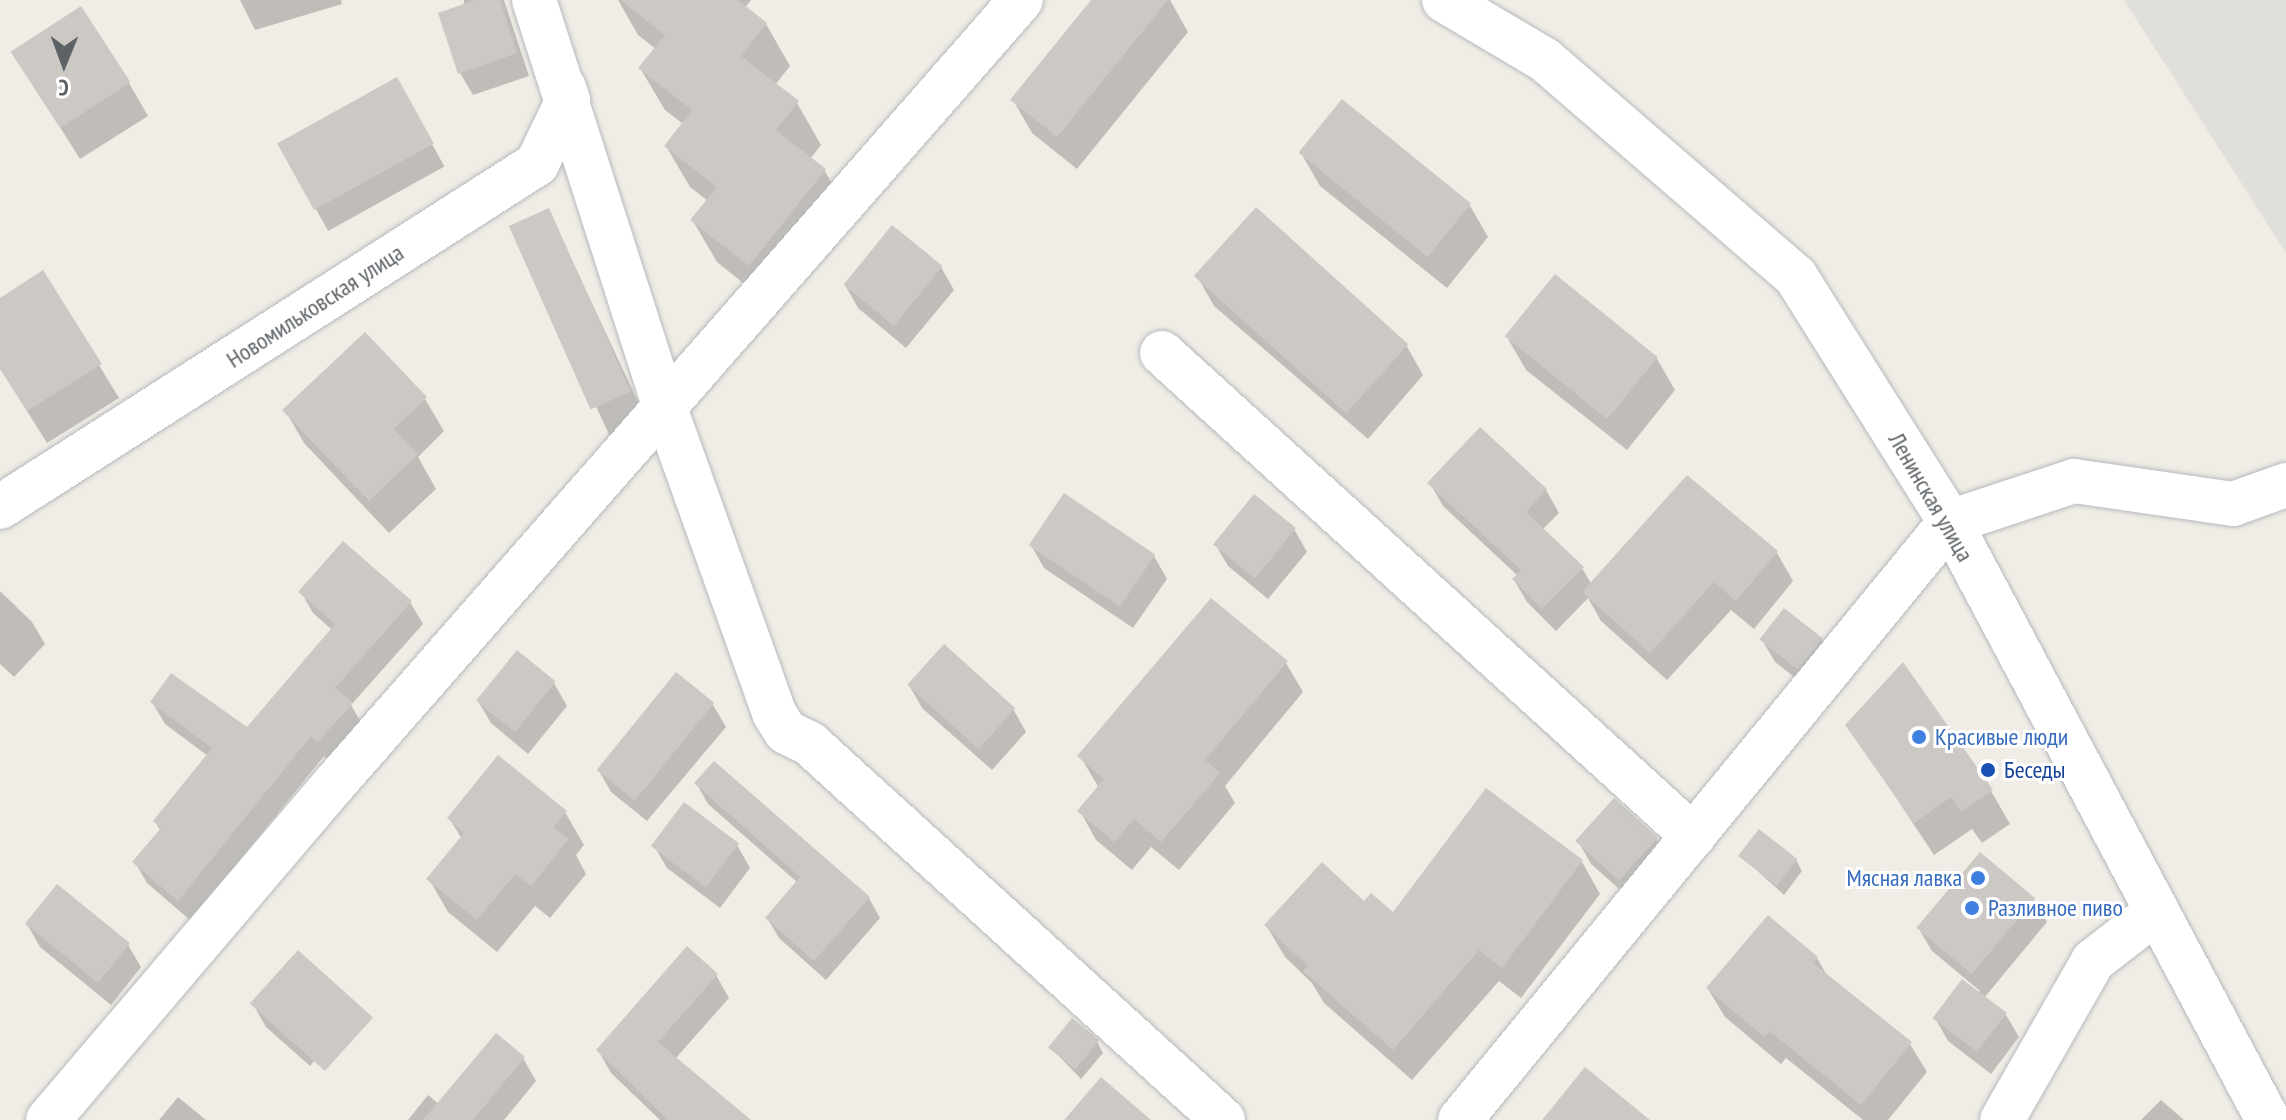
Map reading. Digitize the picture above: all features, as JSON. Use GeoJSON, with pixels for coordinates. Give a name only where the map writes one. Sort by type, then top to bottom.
{"type":"FeatureCollection","features":[{"type":"Feature","properties":{"kind":"street"},"geometry":{"type":"LineString","coordinates":[[534,0],[665,408],[774,713],[786,732],[809,743],[1223,1120]]}},
{"type":"Feature","properties":{"kind":"street","name":"Ленинская улица"},"geometry":{"type":"LineString","coordinates":[[1444,0],[1545,60],[1796,277],[1950,522],[2268,1120]]}},
{"type":"Feature","properties":{"kind":"street"},"geometry":{"type":"LineString","coordinates":[[48,1120],[665,408],[1000,15]]}},
{"type":"Feature","properties":{"kind":"street","name":"Новомильковская улица"},"geometry":{"type":"LineString","coordinates":[[0,507],[537,164],[568,100],[556,62]]}},
{"type":"Feature","properties":{"kind":"street"},"geometry":{"type":"LineString","coordinates":[[1162,353],[1693,836]]}},
{"type":"Feature","properties":{"kind":"street"},"geometry":{"type":"LineString","coordinates":[[1460,1120],[1950,522],[2074,481],[2233,504],[2286,485]]}},
{"type":"Feature","properties":{"kind":"street"},"geometry":{"type":"LineString","coordinates":[[2002,1120],[2093,961],[2156,912]]}},
{"type":"Feature","properties":{"kind":"shaded area"},"geometry":{"type":"Polygon","coordinates":[[[2124,0],[2286,0],[2286,253],[2124,0]]]}},
{"type":"Feature","properties":{"kind":"building"},"geometry":{"type":"Polygon","coordinates":[[[475,0],[500,0],[517,53],[458,74],[438,13],[475,0]]]}},
{"type":"Feature","properties":{"kind":"building"},"geometry":{"type":"Polygon","coordinates":[[[620,0],[738,0],[767,23],[741,56],[799,101],[776,130],[826,169],[749,266],[690,220],[717,187],[664,146],[692,110],[638,68],[665,35],[620,0]]]}},
{"type":"Feature","properties":{"kind":"building"},"geometry":{"type":"Polygon","coordinates":[[[1091,0],[1168,0],[1057,137],[1010,100],[1091,0]]]}},
{"type":"Feature","properties":{"kind":"building"},"geometry":{"type":"Polygon","coordinates":[[[81,6],[131,82],[60,128],[11,52],[81,6]]]}},
{"type":"Feature","properties":{"kind":"building"},"geometry":{"type":"Polygon","coordinates":[[[397,77],[434,143],[314,210],[277,143],[397,77]]]}},
{"type":"Feature","properties":{"kind":"building"},"geometry":{"type":"Polygon","coordinates":[[[1342,99],[1471,203],[1428,257],[1299,153],[1342,99]]]}},
{"type":"Feature","properties":{"kind":"building"},"geometry":{"type":"Polygon","coordinates":[[[1256,207],[1408,344],[1346,413],[1194,276],[1256,207]]]}},
{"type":"Feature","properties":{"kind":"building"},"geometry":{"type":"Polygon","coordinates":[[[549,208],[631,392],[591,410],[509,226],[549,208]]]}},
{"type":"Feature","properties":{"kind":"building"},"geometry":{"type":"Polygon","coordinates":[[[892,225],[943,266],[894,326],[844,285],[892,225]]]}},
{"type":"Feature","properties":{"kind":"building"},"geometry":{"type":"Polygon","coordinates":[[[43,270],[102,364],[27,411],[0,369],[0,298],[43,270]]]}},
{"type":"Feature","properties":{"kind":"building"},"geometry":{"type":"Polygon","coordinates":[[[1555,274],[1658,357],[1607,419],[1505,336],[1555,274]]]}},
{"type":"Feature","properties":{"kind":"building"},"geometry":{"type":"Polygon","coordinates":[[[365,332],[427,397],[394,429],[418,454],[369,501],[282,410],[365,332]]]}},
{"type":"Feature","properties":{"kind":"building"},"geometry":{"type":"Polygon","coordinates":[[[1480,427],[1547,489],[1526,512],[1584,567],[1542,609],[1512,579],[1521,570],[1427,483],[1480,427]]]}},
{"type":"Feature","properties":{"kind":"building"},"geometry":{"type":"Polygon","coordinates":[[[1687,475],[1778,551],[1736,601],[1714,582],[1650,653],[1582,592],[1687,475]]]}},
{"type":"Feature","properties":{"kind":"building"},"geometry":{"type":"Polygon","coordinates":[[[1064,493],[1155,555],[1120,607],[1029,545],[1064,493]]]}},
{"type":"Feature","properties":{"kind":"building"},"geometry":{"type":"Polygon","coordinates":[[[1254,494],[1296,528],[1255,578],[1213,545],[1254,494]]]}},
{"type":"Feature","properties":{"kind":"building"},"geometry":{"type":"Polygon","coordinates":[[[343,541],[412,601],[335,688],[353,703],[318,742],[311,736],[178,901],[132,862],[161,828],[153,821],[212,748],[150,702],[171,673],[247,727],[335,624],[298,592],[343,541]]]}},
{"type":"Feature","properties":{"kind":"building"},"geometry":{"type":"Polygon","coordinates":[[[1211,598],[1288,661],[1205,760],[1220,773],[1161,842],[1134,819],[1114,842],[1077,811],[1104,779],[1077,756],[1211,598]]]}},
{"type":"Feature","properties":{"kind":"building"},"geometry":{"type":"Polygon","coordinates":[[[1784,608],[1823,638],[1798,670],[1759,640],[1784,608]]]}},
{"type":"Feature","properties":{"kind":"building"},"geometry":{"type":"Polygon","coordinates":[[[944,644],[1015,708],[979,749],[907,685],[944,644]]]}},
{"type":"Feature","properties":{"kind":"building"},"geometry":{"type":"Polygon","coordinates":[[[517,650],[556,681],[515,732],[476,701],[517,650]]]}},
{"type":"Feature","properties":{"kind":"building"},"geometry":{"type":"Polygon","coordinates":[[[1903,662],[1993,790],[1961,812],[1951,797],[1914,823],[1845,725],[1903,662]]]}},
{"type":"Feature","properties":{"kind":"building"},"geometry":{"type":"Polygon","coordinates":[[[676,672],[714,703],[635,801],[597,770],[676,672]]]}},
{"type":"Feature","properties":{"kind":"building"},"geometry":{"type":"Polygon","coordinates":[[[498,755],[567,811],[553,827],[569,839],[531,886],[515,874],[477,920],[426,879],[464,833],[447,818],[498,755]]]}},
{"type":"Feature","properties":{"kind":"building"},"geometry":{"type":"Polygon","coordinates":[[[714,761],[870,897],[814,961],[765,918],[800,877],[694,783],[714,761]]]}},
{"type":"Feature","properties":{"kind":"building"},"geometry":{"type":"Polygon","coordinates":[[[1486,788],[1583,860],[1502,968],[1479,950],[1393,1050],[1303,971],[1308,966],[1264,925],[1322,862],[1364,901],[1371,893],[1393,912],[1486,788]]]}},
{"type":"Feature","properties":{"kind":"building"},"geometry":{"type":"Polygon","coordinates":[[[1614,798],[1658,837],[1619,881],[1575,841],[1614,798]]]}},
{"type":"Feature","properties":{"kind":"building"},"geometry":{"type":"Polygon","coordinates":[[[684,802],[739,844],[706,887],[651,846],[684,802]]]}},
{"type":"Feature","properties":{"kind":"building"},"geometry":{"type":"Polygon","coordinates":[[[1759,829],[1798,859],[1777,886],[1738,856],[1759,829]]]}},
{"type":"Feature","properties":{"kind":"building"},"geometry":{"type":"Polygon","coordinates":[[[1980,852],[2035,898],[1972,974],[1916,928],[1980,852]]]}},
{"type":"Feature","properties":{"kind":"building"},"geometry":{"type":"Polygon","coordinates":[[[57,884],[130,943],[98,983],[25,924],[57,884]]]}},
{"type":"Feature","properties":{"kind":"building"},"geometry":{"type":"Polygon","coordinates":[[[1768,915],[1818,957],[1813,963],[1912,1042],[1861,1105],[1769,1031],[1764,1037],[1706,988],[1768,915]]]}},
{"type":"Feature","properties":{"kind":"building"},"geometry":{"type":"Polygon","coordinates":[[[687,946],[718,974],[658,1042],[751,1120],[668,1120],[596,1050],[687,946]]]}},
{"type":"Feature","properties":{"kind":"building"},"geometry":{"type":"Polygon","coordinates":[[[298,950],[373,1018],[325,1071],[250,1004],[298,950]]]}},
{"type":"Feature","properties":{"kind":"building"},"geometry":{"type":"Polygon","coordinates":[[[1962,979],[2007,1013],[1977,1052],[1933,1018],[1962,979]]]}},
{"type":"Feature","properties":{"kind":"building"},"geometry":{"type":"Polygon","coordinates":[[[1072,1018],[1099,1040],[1075,1070],[1048,1048],[1072,1018]]]}},
{"type":"Feature","properties":{"kind":"building"},"geometry":{"type":"Polygon","coordinates":[[[496,1033],[525,1057],[473,1120],[423,1120],[496,1033]]]}},
{"type":"Feature","properties":{"kind":"building"},"geometry":{"type":"Polygon","coordinates":[[[1585,1067],[1650,1120],[1542,1120],[1585,1067]]]}},
{"type":"Feature","properties":{"kind":"building"},"geometry":{"type":"Polygon","coordinates":[[[1101,1077],[1151,1120],[1064,1120],[1101,1077]]]}},
{"type":"Feature","properties":{"kind":"place","name":"Красивые люди"},"geometry":{"type":"Point","coordinates":[1919,737]}},
{"type":"Feature","properties":{"kind":"place","name":"Беседы"},"geometry":{"type":"Point","coordinates":[1988,770]}},
{"type":"Feature","properties":{"kind":"place","name":"Мясная лавка"},"geometry":{"type":"Point","coordinates":[1978,878]}},
{"type":"Feature","properties":{"kind":"place","name":"Разливное пиво"},"geometry":{"type":"Point","coordinates":[1972,908]}}]}
